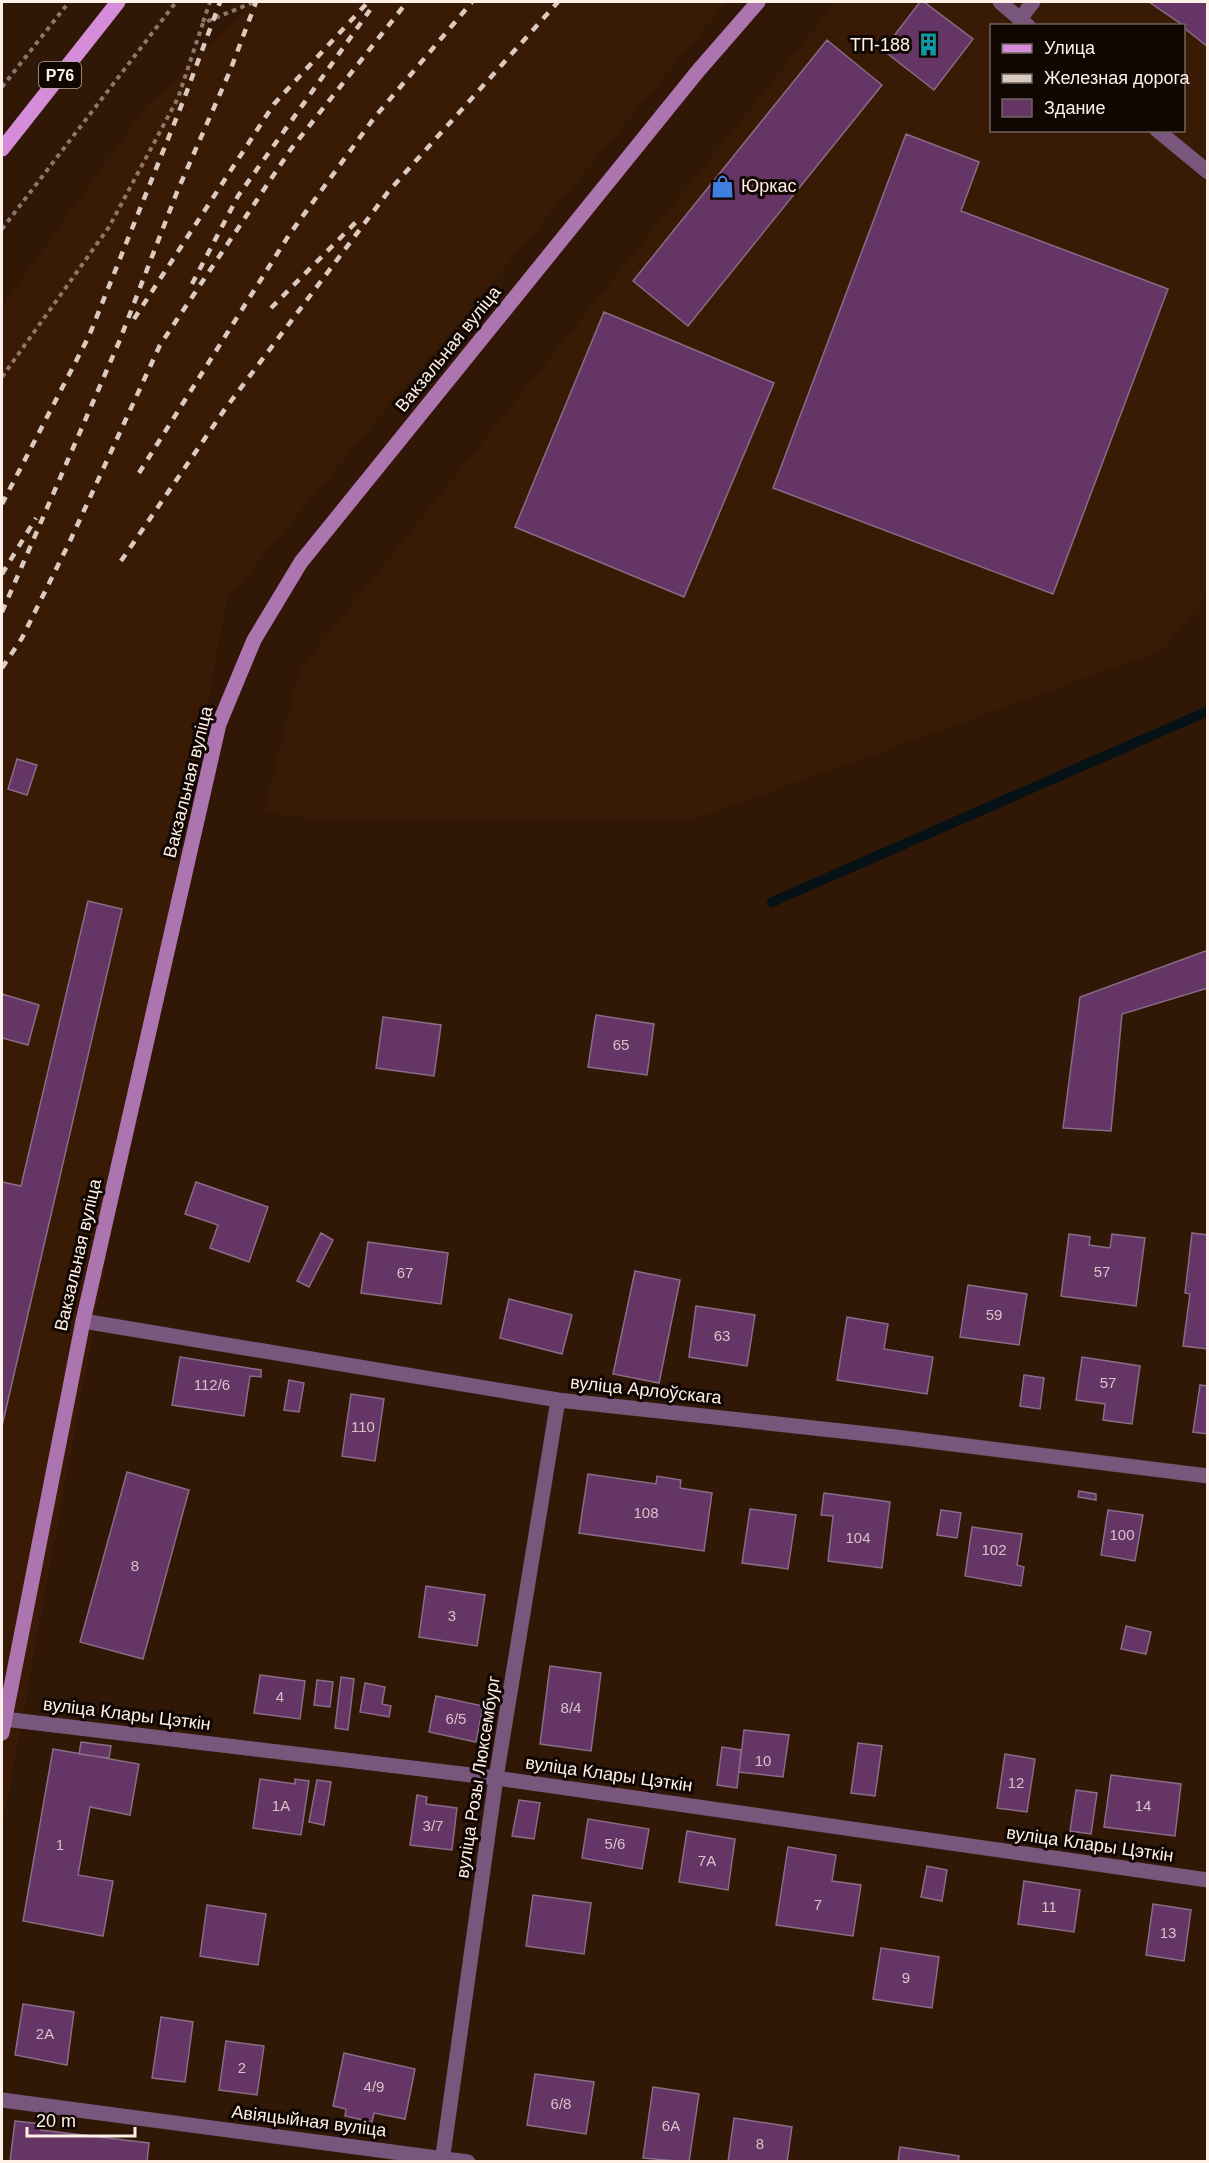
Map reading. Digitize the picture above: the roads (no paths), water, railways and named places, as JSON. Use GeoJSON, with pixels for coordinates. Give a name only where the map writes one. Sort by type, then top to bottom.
{"type":"FeatureCollection","features":[{"type":"Feature","properties":{"kind":"main road","name":"Р76"},"geometry":{"type":"LineString","coordinates":[[2,149],[118,2]]}},
{"type":"Feature","properties":{"kind":"main road","name":"Вакзальная вуліца"},"geometry":{"type":"LineString","coordinates":[[3,1726],[83,1321],[219,724],[254,640],[301,562],[698,71],[758,2]]}},
{"type":"Feature","properties":{"kind":"street"},"geometry":{"type":"LineString","coordinates":[[1000,2],[1024,22],[1033,2]]}},
{"type":"Feature","properties":{"kind":"street"},"geometry":{"type":"LineString","coordinates":[[1159,132],[1208,172]]}},
{"type":"Feature","properties":{"kind":"street","name":"вуліца Арлоўскага"},"geometry":{"type":"LineString","coordinates":[[83,1321],[558,1400],[896,1437],[1208,1476]]}},
{"type":"Feature","properties":{"kind":"street","name":"вуліца Розы Люксембург"},"geometry":{"type":"LineString","coordinates":[[442,2160],[496,1778],[558,1400]]}},
{"type":"Feature","properties":{"kind":"street","name":"вуліца Клары Цэткін"},"geometry":{"type":"LineString","coordinates":[[3,1726],[496,1778],[1208,1880]]}},
{"type":"Feature","properties":{"kind":"street","name":"Авіяцыйная вуліца"},"geometry":{"type":"LineString","coordinates":[[2,2100],[468,2162]]}},
{"type":"Feature","properties":{"kind":"waterway"},"geometry":{"type":"LineString","coordinates":[[772,902],[1208,711]]}},
{"type":"Feature","properties":{"kind":"railway"},"geometry":{"type":"LineString","coordinates":[[2,504],[89,336],[184,99],[220,2]]}},
{"type":"Feature","properties":{"kind":"railway"},"geometry":{"type":"LineString","coordinates":[[2,612],[119,342],[177,192],[230,71],[256,2]]}},
{"type":"Feature","properties":{"kind":"railway"},"geometry":{"type":"LineString","coordinates":[[134,319],[274,104],[368,2]]}},
{"type":"Feature","properties":{"kind":"railway"},"geometry":{"type":"LineString","coordinates":[[2,668],[22,638],[70,541],[160,345],[291,149],[407,2]]}},
{"type":"Feature","properties":{"kind":"railway"},"geometry":{"type":"LineString","coordinates":[[139,473],[289,235],[374,118],[472,2]]}},
{"type":"Feature","properties":{"kind":"railway"},"geometry":{"type":"LineString","coordinates":[[121,561],[225,409],[388,192],[558,2]]}},
{"type":"Feature","properties":{"kind":"railway"},"geometry":{"type":"LineString","coordinates":[[192,284],[238,196],[370,10]]}},
{"type":"Feature","properties":{"kind":"railway"},"geometry":{"type":"LineString","coordinates":[[271,308],[357,221]]}},
{"type":"Feature","properties":{"kind":"railway"},"geometry":{"type":"LineString","coordinates":[[2,574],[36,518]]}},
{"type":"Feature","properties":{"kind":"place","name":"ТП-188"},"geometry":{"type":"Point","coordinates":[928,45]}},
{"type":"Feature","properties":{"kind":"place","name":"Юркас"},"geometry":{"type":"Point","coordinates":[723,186]}}]}
